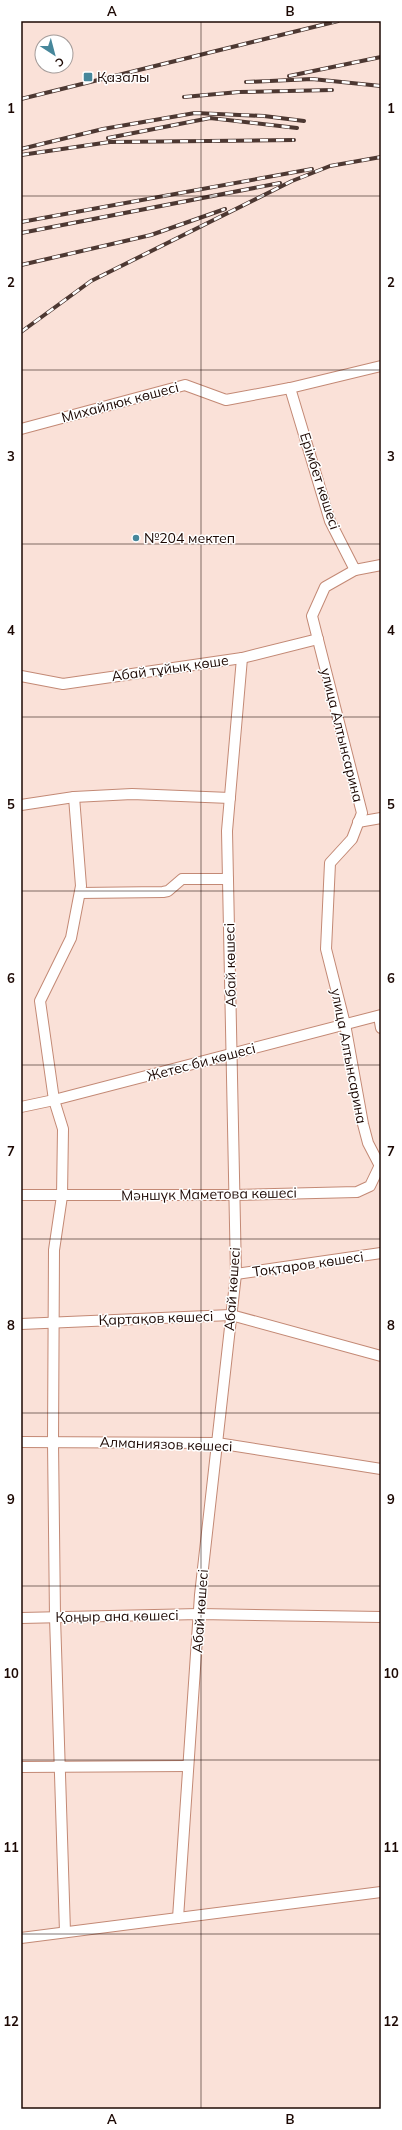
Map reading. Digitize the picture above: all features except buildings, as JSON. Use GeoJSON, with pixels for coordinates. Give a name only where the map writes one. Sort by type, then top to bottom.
{"type":"FeatureCollection","features":[{"type":"Feature","properties":{"kind":"street","name":"Михайлюк көшесі"},"geometry":{"type":"LineString","coordinates":[[21,429],[185,385],[226,400],[290,388],[381,366]]}},
{"type":"Feature","properties":{"kind":"street","name":"Ерімбет көшесі"},"geometry":{"type":"LineString","coordinates":[[290,388],[330,521],[355,570]]}},
{"type":"Feature","properties":{"kind":"street"},"geometry":{"type":"LineString","coordinates":[[355,570],[381,565]]}},
{"type":"Feature","properties":{"kind":"street","name":"улица Алтынсарина"},"geometry":{"type":"LineString","coordinates":[[355,570],[325,587],[312,616],[362,813],[352,839],[330,863],[326,949],[345,1024],[347,1042],[363,1124],[368,1143],[380,1165]]}},
{"type":"Feature","properties":{"kind":"street","name":"Абай тұйық көше"},"geometry":{"type":"LineString","coordinates":[[21,676],[63,684],[242,658],[318,639]]}},
{"type":"Feature","properties":{"kind":"street","name":"Абай көшесі"},"geometry":{"type":"LineString","coordinates":[[178,1918],[200,1595],[236,1274],[227,831],[242,658]]}},
{"type":"Feature","properties":{"kind":"street"},"geometry":{"type":"LineString","coordinates":[[21,805],[74,797],[132,794],[230,798]]}},
{"type":"Feature","properties":{"kind":"street"},"geometry":{"type":"LineString","coordinates":[[66,1932],[55,1617],[53,1442],[54,1250],[62,1196],[63,1129],[54,1100],[40,1001],[71,938],[80,893],[81,886],[74,797]]}},
{"type":"Feature","properties":{"kind":"street"},"geometry":{"type":"LineString","coordinates":[[358,822],[381,818]]}},
{"type":"Feature","properties":{"kind":"street"},"geometry":{"type":"LineString","coordinates":[[80,893],[163,892],[168,891],[182,880],[228,879]]}},
{"type":"Feature","properties":{"kind":"street"},"geometry":{"type":"LineString","coordinates":[[380,1016],[381,1028]]}},
{"type":"Feature","properties":{"kind":"street","name":"Жетес би көшесі"},"geometry":{"type":"LineString","coordinates":[[21,1106],[54,1100],[380,1016]]}},
{"type":"Feature","properties":{"kind":"street","name":"Мәншүк Маметова көшесі"},"geometry":{"type":"LineString","coordinates":[[21,1195],[234,1195],[357,1192],[370,1186],[380,1165]]}},
{"type":"Feature","properties":{"kind":"street","name":"Тоқтаров көшесі"},"geometry":{"type":"LineString","coordinates":[[236,1274],[381,1253]]}},
{"type":"Feature","properties":{"kind":"street","name":"Қартақов көшесі"},"geometry":{"type":"LineString","coordinates":[[21,1324],[231,1315],[381,1356]]}},
{"type":"Feature","properties":{"kind":"street","name":"Алманиязов көшесі"},"geometry":{"type":"LineString","coordinates":[[21,1442],[217,1443],[381,1469]]}},
{"type":"Feature","properties":{"kind":"street","name":"Қоңыр ана көшесі"},"geometry":{"type":"LineString","coordinates":[[21,1618],[199,1614],[381,1617]]}},
{"type":"Feature","properties":{"kind":"street"},"geometry":{"type":"LineString","coordinates":[[21,1766],[188,1766]]}},
{"type":"Feature","properties":{"kind":"street"},"geometry":{"type":"LineString","coordinates":[[21,1938],[381,1892]]}},
{"type":"Feature","properties":{"kind":"railway"},"geometry":{"type":"LineString","coordinates":[[21,99],[338,21]]}},
{"type":"Feature","properties":{"kind":"railway"},"geometry":{"type":"LineString","coordinates":[[289,76],[381,57]]}},
{"type":"Feature","properties":{"kind":"railway"},"geometry":{"type":"LineString","coordinates":[[246,82],[312,79],[381,86]]}},
{"type":"Feature","properties":{"kind":"railway"},"geometry":{"type":"LineString","coordinates":[[184,97],[239,92],[332,90]]}},
{"type":"Feature","properties":{"kind":"railway"},"geometry":{"type":"LineString","coordinates":[[21,149],[103,129],[195,113],[264,116],[304,121]]}},
{"type":"Feature","properties":{"kind":"railway"},"geometry":{"type":"LineString","coordinates":[[108,138],[210,118],[297,128]]}},
{"type":"Feature","properties":{"kind":"railway"},"geometry":{"type":"LineString","coordinates":[[21,155],[110,142],[294,140]]}},
{"type":"Feature","properties":{"kind":"railway"},"geometry":{"type":"LineString","coordinates":[[21,332],[91,281],[292,181],[330,166],[381,157]]}},
{"type":"Feature","properties":{"kind":"railway"},"geometry":{"type":"LineString","coordinates":[[21,222],[312,169]]}},
{"type":"Feature","properties":{"kind":"railway"},"geometry":{"type":"LineString","coordinates":[[21,233],[280,183]]}},
{"type":"Feature","properties":{"kind":"railway"},"geometry":{"type":"LineString","coordinates":[[21,265],[151,235],[225,209]]}},
{"type":"Feature","properties":{"kind":"place","name":"Қазалы"},"geometry":{"type":"Point","coordinates":[88,77]}},
{"type":"Feature","properties":{"kind":"place","name":"№204 мектеп"},"geometry":{"type":"Point","coordinates":[136,538]}}]}
